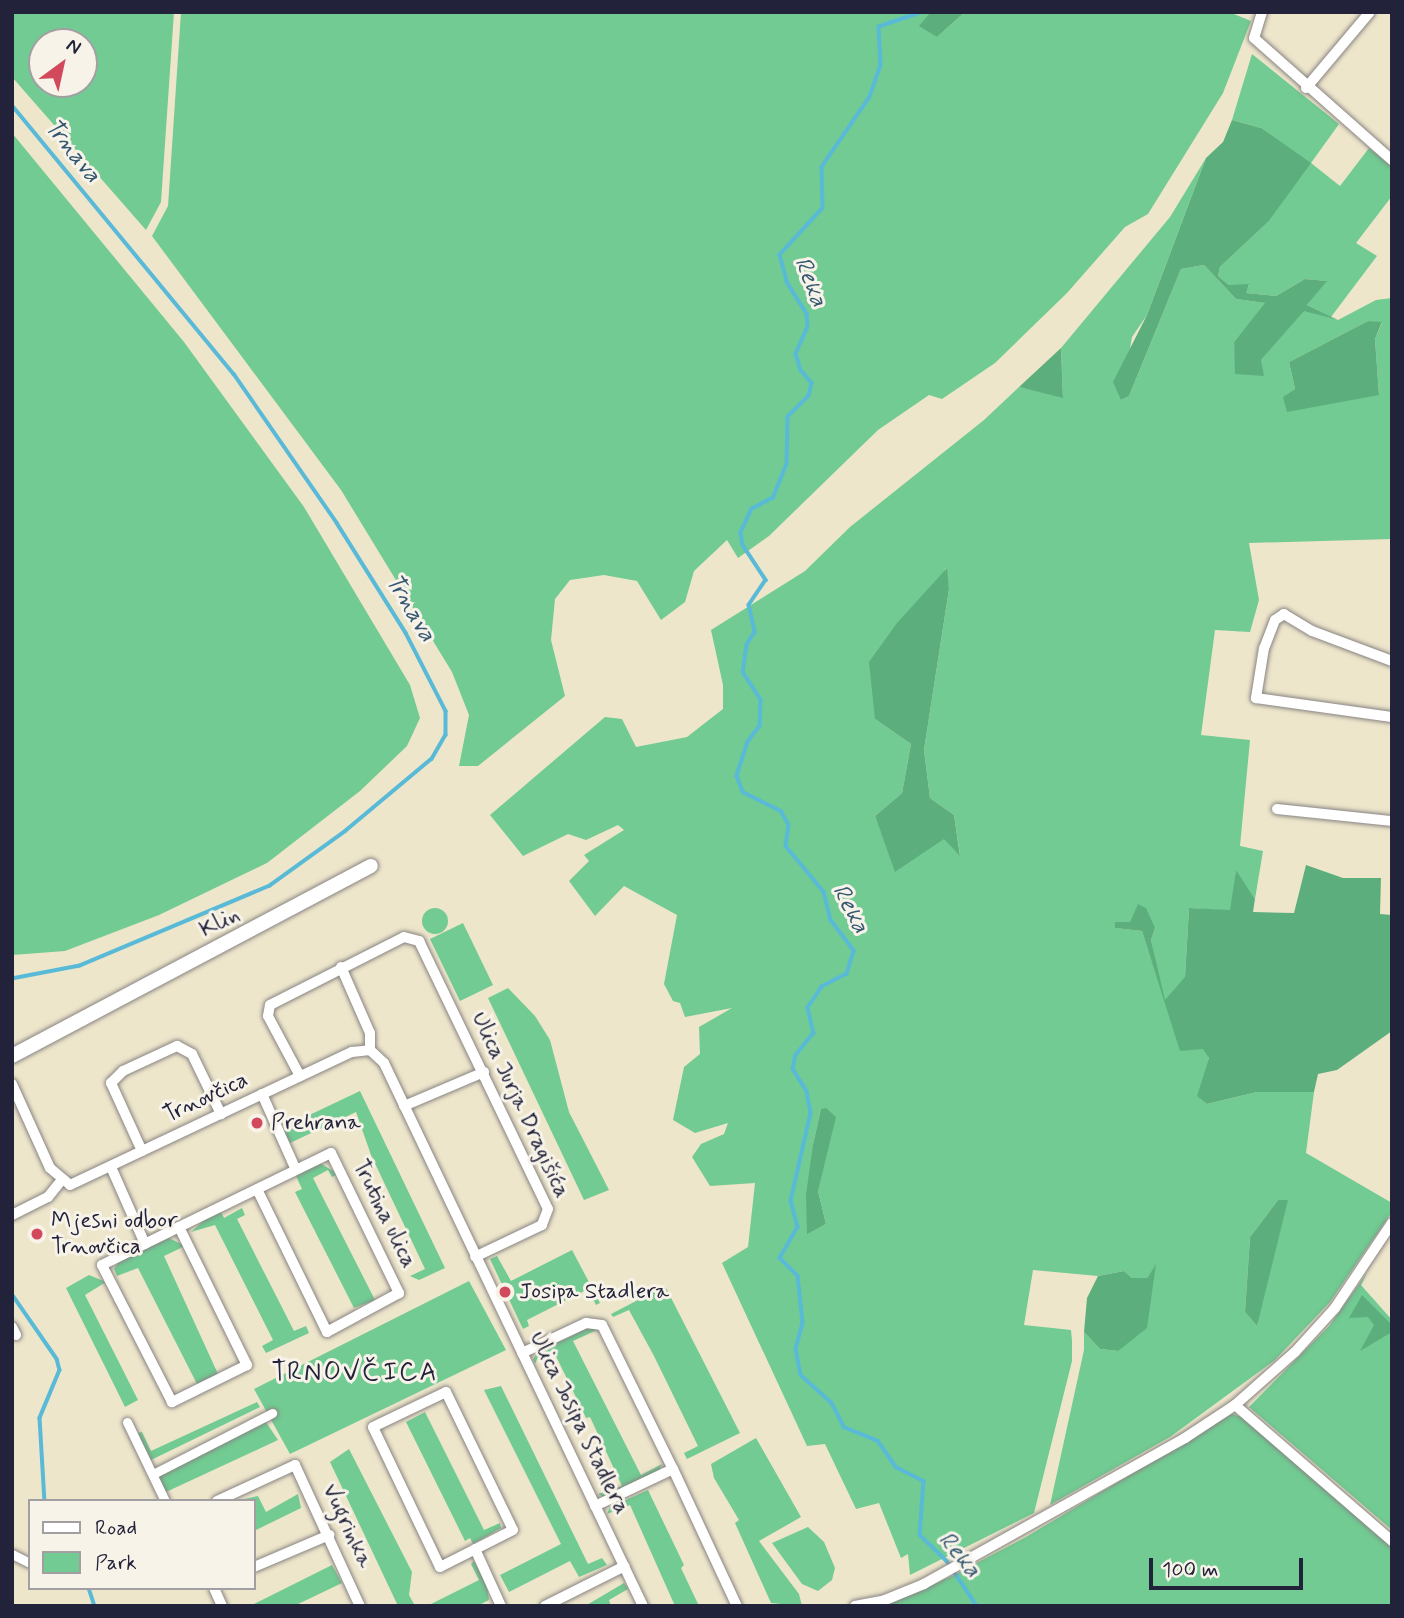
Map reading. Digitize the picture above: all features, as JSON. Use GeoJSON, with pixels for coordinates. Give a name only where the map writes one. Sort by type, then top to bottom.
{"type":"FeatureCollection","features":[{"type":"Feature","properties":{"kind":"street"},"geometry":{"type":"LineString","coordinates":[[1262,12],[1254,38],[1306,88],[1390,155]]}},
{"type":"Feature","properties":{"kind":"street"},"geometry":{"type":"LineString","coordinates":[[1306,88],[1370,12]]}},
{"type":"Feature","properties":{"kind":"street"},"geometry":{"type":"LineString","coordinates":[[1392,661],[1312,631],[1284,614],[1275,620],[1264,648],[1256,698],[1392,717]]}},
{"type":"Feature","properties":{"kind":"street"},"geometry":{"type":"LineString","coordinates":[[1277,809],[1392,821]]}},
{"type":"Feature","properties":{"kind":"street","name":"Klin"},"geometry":{"type":"LineString","coordinates":[[12,1056],[372,866]]}},
{"type":"Feature","properties":{"kind":"street","name":"Ulica Jurja Dragišića"},"geometry":{"type":"LineString","coordinates":[[341,968],[404,937],[414,937],[484,1072],[548,1216],[542,1225],[475,1257]]}},
{"type":"Feature","properties":{"kind":"street"},"geometry":{"type":"LineString","coordinates":[[300,1076],[267,1010],[275,1000],[341,968]]}},
{"type":"Feature","properties":{"kind":"street","name":"Ulica Josipa Stadlera"},"geometry":{"type":"LineString","coordinates":[[341,968],[370,1033],[370,1050],[384,1063],[643,1606]]}},
{"type":"Feature","properties":{"kind":"street","name":"Klin"},"geometry":{"type":"LineString","coordinates":[[12,1041],[87,1015]]}},
{"type":"Feature","properties":{"kind":"street"},"geometry":{"type":"LineString","coordinates":[[142,1151],[112,1087],[123,1071],[183,1046],[192,1054],[221,1114]]}},
{"type":"Feature","properties":{"kind":"street","name":"Trnovčica"},"geometry":{"type":"LineString","coordinates":[[61,1181],[75,1184],[352,1052],[370,1050]]}},
{"type":"Feature","properties":{"kind":"street"},"geometry":{"type":"LineString","coordinates":[[404,1106],[484,1072]]}},
{"type":"Feature","properties":{"kind":"street"},"geometry":{"type":"LineString","coordinates":[[12,1084],[61,1181],[48,1197],[12,1215]]}},
{"type":"Feature","properties":{"kind":"street"},"geometry":{"type":"LineString","coordinates":[[179,1227],[247,1365],[173,1402],[102,1265],[179,1227],[296,1170],[262,1094]]}},
{"type":"Feature","properties":{"kind":"street","name":"Trutina ulica"},"geometry":{"type":"LineString","coordinates":[[257,1189],[327,1332],[399,1293],[331,1153],[296,1170]]}},
{"type":"Feature","properties":{"kind":"street"},"geometry":{"type":"LineString","coordinates":[[111,1167],[145,1244]]}},
{"type":"Feature","properties":{"kind":"street"},"geometry":{"type":"LineString","coordinates":[[855,1606],[885,1600],[963,1562],[1185,1438],[1235,1405],[1295,1352],[1335,1308],[1392,1223]]}},
{"type":"Feature","properties":{"kind":"street"},"geometry":{"type":"LineString","coordinates":[[522,1353],[586,1323],[602,1325],[737,1606]]}},
{"type":"Feature","properties":{"kind":"street"},"geometry":{"type":"LineString","coordinates":[[446,1392],[513,1530],[475,1549],[440,1567],[373,1427],[446,1392]]}},
{"type":"Feature","properties":{"kind":"street"},"geometry":{"type":"LineString","coordinates":[[1235,1405],[1392,1541]]}},
{"type":"Feature","properties":{"kind":"street"},"geometry":{"type":"LineString","coordinates":[[153,1474],[272,1413]]}},
{"type":"Feature","properties":{"kind":"street"},"geometry":{"type":"LineString","coordinates":[[127,1422],[164,1499]]}},
{"type":"Feature","properties":{"kind":"street","name":"Vugrinka"},"geometry":{"type":"LineString","coordinates":[[221,1499],[295,1465],[329,1535],[358,1605]]}},
{"type":"Feature","properties":{"kind":"street"},"geometry":{"type":"LineString","coordinates":[[595,1506],[673,1469]]}},
{"type":"Feature","properties":{"kind":"street"},"geometry":{"type":"LineString","coordinates":[[256,1566],[329,1535]]}},
{"type":"Feature","properties":{"kind":"street"},"geometry":{"type":"LineString","coordinates":[[475,1549],[501,1606]]}},
{"type":"Feature","properties":{"kind":"street"},"geometry":{"type":"LineString","coordinates":[[12,1555],[28,1562]]}},
{"type":"Feature","properties":{"kind":"street"},"geometry":{"type":"LineString","coordinates":[[548,1605],[625,1566]]}},
{"type":"Feature","properties":{"kind":"street"},"geometry":{"type":"LineString","coordinates":[[215,1590],[222,1606]]}},
{"type":"Feature","properties":{"kind":"green space"},"geometry":{"type":"Polygon","coordinates":[[[12,12],[174,12],[161,202],[146,230],[30,98],[98,98],[98,28],[28,28],[28,95],[12,77],[12,12]]]}},
{"type":"Feature","properties":{"kind":"green space"},"geometry":{"type":"Polygon","coordinates":[[[181,12],[931,12],[937,37],[965,12],[1229,12],[1251,21],[1223,93],[1148,214],[1125,227],[1067,293],[995,363],[942,399],[929,395],[878,430],[769,536],[738,558],[727,540],[694,571],[685,602],[661,620],[637,581],[604,575],[570,580],[555,599],[551,640],[565,696],[478,766],[459,766],[469,715],[452,672],[341,490],[152,236],[168,206],[181,12]]]}},
{"type":"Feature","properties":{"kind":"green space"},"geometry":{"type":"Polygon","coordinates":[[[931,12],[965,12],[937,37],[919,26],[931,12]]]}},
{"type":"Feature","properties":{"kind":"green space"},"geometry":{"type":"Polygon","coordinates":[[[1252,54],[1339,124],[1311,163],[1340,186],[1369,148],[1392,166],[1392,196],[1356,243],[1377,256],[1331,317],[1307,305],[1326,281],[1305,279],[1276,296],[1245,293],[1249,285],[1229,285],[1218,276],[1220,267],[1268,222],[1261,128],[1232,120],[1252,54]]]}},
{"type":"Feature","properties":{"kind":"green space"},"geometry":{"type":"Polygon","coordinates":[[[1232,120],[1261,128],[1311,163],[1268,222],[1220,267],[1218,276],[1229,285],[1249,284],[1246,293],[1276,296],[1305,279],[1327,281],[1307,305],[1338,320],[1304,311],[1261,360],[1264,376],[1235,374],[1234,342],[1265,303],[1236,299],[1204,265],[1181,269],[1129,396],[1121,400],[1113,382],[1147,315],[1206,158],[1223,142],[1232,120]]]}},
{"type":"Feature","properties":{"kind":"green space"},"geometry":{"type":"Polygon","coordinates":[[[12,133],[184,342],[304,507],[410,685],[420,718],[407,746],[360,791],[267,863],[159,915],[65,951],[12,955],[12,133]]]}},
{"type":"Feature","properties":{"kind":"green space"},"geometry":{"type":"Polygon","coordinates":[[[1206,158],[1147,315],[1132,337],[1121,400],[1129,396],[1181,269],[1204,265],[1236,299],[1266,303],[1234,342],[1236,374],[1260,361],[1304,310],[1338,320],[1376,300],[1392,298],[1392,539],[1249,543],[1259,600],[1250,632],[1215,630],[1201,735],[1250,740],[1240,846],[1263,851],[1255,899],[1236,871],[1231,911],[1189,908],[1185,978],[1209,1059],[1198,1096],[1207,1104],[1257,1092],[1314,1092],[1306,1153],[1392,1203],[1392,1212],[1330,1302],[1275,1360],[1170,1437],[1050,1505],[1084,1350],[1084,1332],[1100,1349],[1118,1351],[1155,1266],[1147,1278],[1132,1278],[1124,1271],[1098,1276],[1033,1270],[1024,1325],[1071,1330],[1072,1341],[1072,1361],[1034,1513],[910,1575],[908,1554],[901,1558],[879,1503],[856,1509],[825,1444],[807,1446],[722,1263],[748,1247],[755,1183],[710,1186],[692,1157],[701,1144],[724,1134],[728,1123],[695,1133],[673,1120],[684,1067],[700,1054],[699,1027],[732,1008],[685,1017],[680,1003],[673,1001],[664,984],[677,915],[624,886],[595,916],[569,881],[589,861],[584,855],[624,830],[618,825],[586,840],[568,834],[523,856],[490,815],[605,717],[622,719],[636,747],[687,737],[723,709],[723,685],[711,630],[805,571],[850,527],[984,420],[1019,387],[1063,397],[1061,348],[1170,217],[1206,158]],[[1368,321],[1289,362],[1295,389],[1284,397],[1379,395],[1375,339],[1382,323],[1368,321]],[[946,568],[875,719],[911,744],[902,793],[875,816],[896,871],[944,838],[960,855],[954,815],[930,798],[924,750],[949,589],[946,568]],[[1116,922],[1116,928],[1142,931],[1161,989],[1151,940],[1155,928],[1130,922],[1116,922]],[[821,1109],[813,1144],[807,1233],[826,1224],[818,1191],[821,1109]],[[1278,1200],[1250,1237],[1245,1312],[1257,1326],[1278,1200]]]}},
{"type":"Feature","properties":{"kind":"green space"},"geometry":{"type":"Polygon","coordinates":[[[1368,321],[1382,322],[1375,339],[1379,395],[1287,412],[1283,397],[1295,389],[1289,362],[1368,321]]]}},
{"type":"Feature","properties":{"kind":"green space"},"geometry":{"type":"Polygon","coordinates":[[[1061,348],[1063,398],[1019,387],[1061,348]]]}},
{"type":"Feature","properties":{"kind":"green space"},"geometry":{"type":"Polygon","coordinates":[[[947,568],[949,589],[924,750],[930,798],[954,815],[960,856],[944,839],[895,872],[875,816],[902,793],[911,744],[875,719],[869,662],[897,623],[947,568]]]}},
{"type":"Feature","properties":{"kind":"green space"},"geometry":{"type":"Polygon","coordinates":[[[1306,865],[1343,878],[1381,878],[1380,914],[1392,915],[1392,1031],[1337,1070],[1318,1074],[1314,1092],[1257,1092],[1207,1104],[1197,1096],[1209,1058],[1203,1049],[1180,1051],[1142,931],[1115,928],[1115,922],[1130,922],[1138,904],[1146,908],[1155,928],[1151,940],[1165,1000],[1185,977],[1189,908],[1230,910],[1236,870],[1255,899],[1253,912],[1294,913],[1306,865]]]}},
{"type":"Feature","properties":{"kind":"green space"},"geometry":{"type":"Polygon","coordinates":[[[435,908],[444,912],[448,921],[444,930],[435,934],[426,930],[422,921],[426,912],[435,908]]]}},
{"type":"Feature","properties":{"kind":"green space"},"geometry":{"type":"Polygon","coordinates":[[[463,923],[493,985],[460,1001],[430,939],[463,923]]]}},
{"type":"Feature","properties":{"kind":"green space"},"geometry":{"type":"Polygon","coordinates":[[[508,988],[535,1016],[550,1040],[569,1112],[609,1190],[584,1200],[488,998],[508,988]]]}},
{"type":"Feature","properties":{"kind":"green space"},"geometry":{"type":"Polygon","coordinates":[[[360,1091],[445,1268],[419,1280],[410,1276],[425,1269],[371,1155],[356,1112],[290,1143],[282,1128],[360,1091]]]}},
{"type":"Feature","properties":{"kind":"green space"},"geometry":{"type":"Polygon","coordinates":[[[826,1108],[836,1117],[818,1191],[826,1224],[807,1234],[806,1195],[813,1144],[821,1109],[826,1108]]]}},
{"type":"Feature","properties":{"kind":"green space"},"geometry":{"type":"Polygon","coordinates":[[[320,1163],[338,1174],[332,1177],[328,1170],[313,1178],[375,1300],[354,1308],[295,1192],[302,1189],[296,1176],[320,1163]]]}},
{"type":"Feature","properties":{"kind":"green space"},"geometry":{"type":"Polygon","coordinates":[[[1278,1200],[1288,1200],[1257,1326],[1245,1312],[1250,1237],[1278,1200]]]}},
{"type":"Feature","properties":{"kind":"green space"},"geometry":{"type":"Polygon","coordinates":[[[242,1208],[245,1215],[237,1219],[294,1331],[306,1326],[309,1333],[266,1353],[262,1346],[273,1340],[215,1225],[191,1232],[209,1216],[221,1212],[224,1218],[242,1208]]]}},
{"type":"Feature","properties":{"kind":"green space"},"geometry":{"type":"Polygon","coordinates":[[[169,1238],[185,1246],[164,1256],[218,1374],[197,1384],[138,1268],[117,1276],[114,1269],[119,1261],[169,1238]]]}},
{"type":"Feature","properties":{"kind":"green space"},"geometry":{"type":"Polygon","coordinates":[[[572,1250],[600,1303],[596,1305],[588,1289],[527,1320],[529,1326],[523,1329],[490,1259],[497,1256],[511,1281],[572,1250]]]}},
{"type":"Feature","properties":{"kind":"green space"},"geometry":{"type":"Polygon","coordinates":[[[1156,1264],[1147,1328],[1118,1351],[1100,1349],[1084,1332],[1087,1298],[1098,1276],[1124,1271],[1132,1278],[1147,1278],[1156,1264]]]}},
{"type":"Feature","properties":{"kind":"green space"},"geometry":{"type":"Polygon","coordinates":[[[1367,1273],[1361,1285],[1392,1320],[1392,1530],[1249,1407],[1329,1326],[1367,1273]]]}},
{"type":"Feature","properties":{"kind":"green space"},"geometry":{"type":"Polygon","coordinates":[[[89,1275],[106,1282],[85,1295],[138,1400],[125,1407],[66,1288],[89,1275]]]}},
{"type":"Feature","properties":{"kind":"green space"},"geometry":{"type":"Polygon","coordinates":[[[469,1281],[506,1350],[290,1454],[254,1389],[469,1281]]]}},
{"type":"Feature","properties":{"kind":"green space"},"geometry":{"type":"Polygon","coordinates":[[[665,1286],[740,1433],[687,1459],[684,1453],[698,1446],[654,1356],[629,1310],[613,1317],[611,1314],[665,1286]]]}},
{"type":"Feature","properties":{"kind":"green space"},"geometry":{"type":"Polygon","coordinates":[[[1362,1295],[1392,1325],[1392,1332],[1360,1351],[1374,1325],[1368,1317],[1349,1318],[1362,1295]]]}},
{"type":"Feature","properties":{"kind":"green space"},"geometry":{"type":"Polygon","coordinates":[[[588,1328],[597,1330],[573,1341],[641,1475],[662,1464],[659,1471],[604,1497],[598,1494],[622,1486],[590,1417],[586,1418],[553,1350],[538,1357],[535,1364],[533,1359],[538,1352],[588,1328]]]}},
{"type":"Feature","properties":{"kind":"green space"},"geometry":{"type":"Polygon","coordinates":[[[501,1386],[588,1564],[602,1558],[607,1565],[579,1577],[570,1561],[509,1592],[500,1575],[561,1544],[484,1390],[501,1386]]]}},
{"type":"Feature","properties":{"kind":"green space"},"geometry":{"type":"Polygon","coordinates":[[[257,1402],[260,1407],[151,1460],[137,1433],[142,1432],[151,1451],[257,1402]]]}},
{"type":"Feature","properties":{"kind":"green space"},"geometry":{"type":"Polygon","coordinates":[[[425,1412],[484,1530],[500,1523],[501,1528],[473,1544],[470,1538],[465,1541],[406,1422],[425,1412]]]}},
{"type":"Feature","properties":{"kind":"green space"},"geometry":{"type":"Polygon","coordinates":[[[1232,1414],[1245,1418],[1392,1547],[1392,1606],[882,1606],[950,1577],[1026,1537],[1232,1414]]]}},
{"type":"Feature","properties":{"kind":"green space"},"geometry":{"type":"Polygon","coordinates":[[[266,1422],[278,1440],[166,1492],[158,1475],[266,1422]]]}},
{"type":"Feature","properties":{"kind":"green space"},"geometry":{"type":"Polygon","coordinates":[[[756,1438],[801,1517],[759,1541],[799,1594],[802,1606],[771,1603],[735,1523],[739,1520],[714,1478],[711,1464],[756,1438]]]}},
{"type":"Feature","properties":{"kind":"green space"},"geometry":{"type":"Polygon","coordinates":[[[349,1449],[412,1572],[409,1595],[415,1606],[398,1606],[330,1462],[349,1449]]]}},
{"type":"Feature","properties":{"kind":"green space"},"geometry":{"type":"Polygon","coordinates":[[[648,1490],[684,1565],[681,1568],[699,1606],[675,1606],[630,1505],[607,1514],[610,1507],[648,1490]]]}},
{"type":"Feature","properties":{"kind":"green space"},"geometry":{"type":"Polygon","coordinates":[[[298,1494],[301,1508],[256,1530],[256,1499],[244,1499],[258,1496],[266,1512],[298,1494]]]}},
{"type":"Feature","properties":{"kind":"green space"},"geometry":{"type":"Polygon","coordinates":[[[808,1527],[824,1542],[835,1568],[832,1580],[818,1591],[802,1584],[772,1543],[808,1527]]]}},
{"type":"Feature","properties":{"kind":"green space"},"geometry":{"type":"Polygon","coordinates":[[[474,1561],[487,1585],[489,1600],[477,1606],[427,1606],[479,1580],[471,1564],[474,1561]]]}},
{"type":"Feature","properties":{"kind":"green space"},"geometry":{"type":"Polygon","coordinates":[[[332,1565],[342,1583],[294,1606],[250,1606],[332,1565]]]}},
{"type":"Feature","properties":{"kind":"green space"},"geometry":{"type":"Polygon","coordinates":[[[624,1583],[628,1589],[609,1600],[611,1606],[585,1606],[624,1583]]]}},
{"type":"Feature","properties":{"kind":"waterway","name":"Reka"},"geometry":{"type":"LineString","coordinates":[[923,12],[879,27],[881,65],[870,97],[822,167],[823,208],[780,255],[787,282],[807,314],[808,327],[796,354],[801,370],[812,383],[809,396],[788,417],[787,464],[773,498],[752,509],[741,533],[743,545],[766,580],[749,605],[755,632],[747,645],[743,672],[761,700],[760,726],[748,742],[737,776],[743,792],[781,811],[789,825],[786,846],[824,892],[831,920],[854,951],[847,974],[822,987],[808,1008],[814,1033],[796,1055],[793,1069],[807,1091],[811,1113],[791,1201],[798,1227],[780,1258],[798,1276],[803,1323],[796,1349],[801,1375],[832,1403],[844,1427],[878,1441],[896,1467],[924,1481],[920,1535],[947,1561],[977,1606]]}},
{"type":"Feature","properties":{"kind":"waterway","name":"Trnava"},"geometry":{"type":"LineString","coordinates":[[12,105],[234,374],[337,523],[406,633],[446,711],[446,735],[432,759],[346,831],[270,886],[80,966],[12,979]]}},
{"type":"Feature","properties":{"kind":"waterway","name":"Trnava"},"geometry":{"type":"LineString","coordinates":[[12,1294],[57,1359],[60,1370],[40,1418],[45,1499]]}},
{"type":"Feature","properties":{"kind":"waterway","name":"Trnava"},"geometry":{"type":"LineString","coordinates":[[90,1590],[95,1606]]}},
{"type":"Feature","properties":{"kind":"place","name":"Prehrana"},"geometry":{"type":"Point","coordinates":[257,1123]}},
{"type":"Feature","properties":{"kind":"place","name":"Mjesni odbor Trnovčica"},"geometry":{"type":"Point","coordinates":[37,1234]}},
{"type":"Feature","properties":{"kind":"place","name":"Josipa Stadlera"},"geometry":{"type":"Point","coordinates":[505,1292]}},
{"type":"Feature","properties":{"kind":"district","name":"TRNOVČICA"},"geometry":{"type":"Point","coordinates":[355,1374]}}]}
